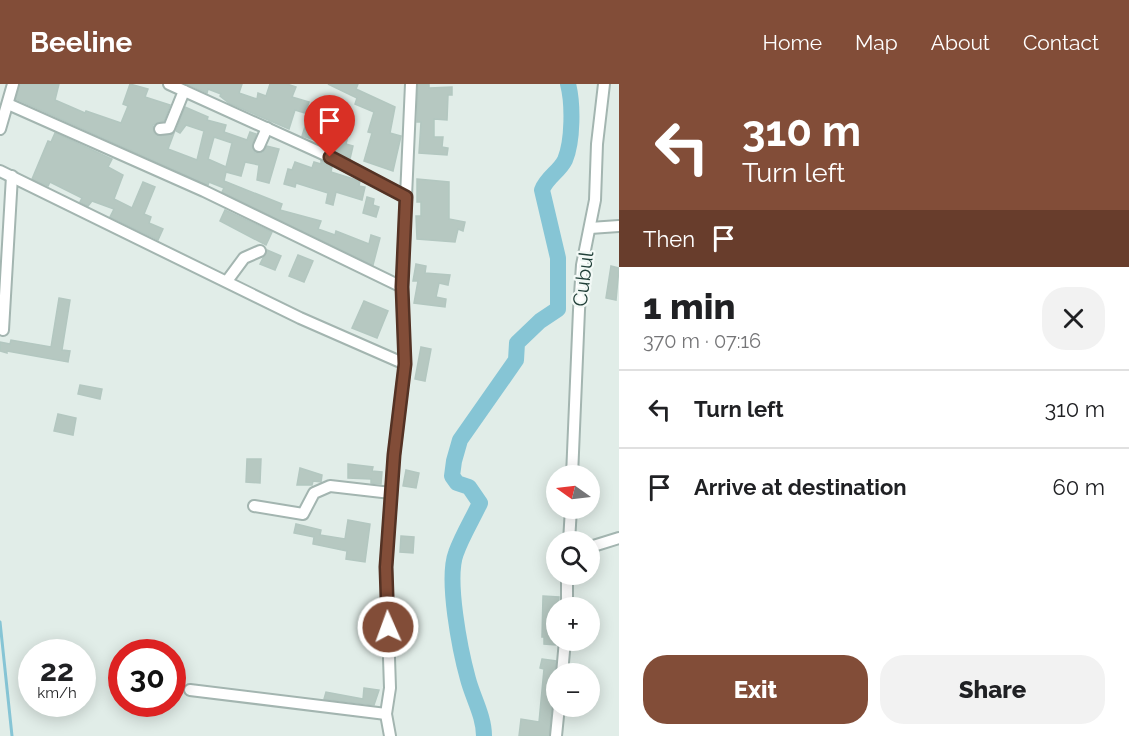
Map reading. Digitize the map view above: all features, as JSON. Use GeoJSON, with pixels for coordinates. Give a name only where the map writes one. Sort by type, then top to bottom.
{"type":"FeatureCollection","features":[{"type":"Feature","properties":{"kind":"street"},"geometry":{"type":"LineString","coordinates":[[0,129],[13,84]]}},
{"type":"Feature","properties":{"kind":"street"},"geometry":{"type":"LineString","coordinates":[[169,84],[267,128],[406,197]]}},
{"type":"Feature","properties":{"kind":"street"},"geometry":{"type":"LineString","coordinates":[[390,736],[386,714],[390,688],[386,567],[391,493],[405,364],[402,287],[411,84]]}},
{"type":"Feature","properties":{"kind":"street","name":"Cubul"},"geometry":{"type":"LineString","coordinates":[[572,465],[582,265],[595,200],[597,144],[604,84]]}},
{"type":"Feature","properties":{"kind":"street"},"geometry":{"type":"LineString","coordinates":[[160,129],[169,128],[184,91]]}},
{"type":"Feature","properties":{"kind":"street"},"geometry":{"type":"LineString","coordinates":[[8,104],[204,191],[402,287]]}},
{"type":"Feature","properties":{"kind":"street"},"geometry":{"type":"LineString","coordinates":[[259,146],[267,128]]}},
{"type":"Feature","properties":{"kind":"street"},"geometry":{"type":"LineString","coordinates":[[0,171],[405,364]]}},
{"type":"Feature","properties":{"kind":"street"},"geometry":{"type":"LineString","coordinates":[[3,330],[12,176]]}},
{"type":"Feature","properties":{"kind":"street"},"geometry":{"type":"LineString","coordinates":[[590,228],[619,226]]}},
{"type":"Feature","properties":{"kind":"street"},"geometry":{"type":"LineString","coordinates":[[227,281],[244,258],[260,251]]}},
{"type":"Feature","properties":{"kind":"street"},"geometry":{"type":"LineString","coordinates":[[254,506],[303,514],[314,493],[330,486],[391,493]]}},
{"type":"Feature","properties":{"kind":"street"},"geometry":{"type":"LineString","coordinates":[[600,544],[619,538]]}},
{"type":"Feature","properties":{"kind":"street"},"geometry":{"type":"LineString","coordinates":[[190,690],[386,714]]}},
{"type":"Feature","properties":{"kind":"street"},"geometry":{"type":"LineString","coordinates":[[556,736],[558,717]]}},
{"type":"Feature","properties":{"kind":"building"},"geometry":{"type":"Polygon","coordinates":[[[20,84],[59,84],[55,100],[85,113],[86,111],[121,123],[128,106],[123,104],[130,84],[148,89],[145,97],[170,105],[164,121],[153,125],[154,133],[161,136],[174,133],[168,149],[197,160],[204,131],[186,125],[180,133],[176,131],[185,107],[208,117],[207,120],[226,125],[224,132],[247,140],[250,132],[256,134],[252,146],[255,153],[263,152],[267,146],[279,149],[269,183],[257,180],[259,165],[245,162],[241,176],[226,172],[224,181],[282,204],[280,210],[321,221],[318,229],[335,235],[336,231],[369,244],[371,235],[380,238],[373,265],[222,192],[224,188],[209,182],[208,185],[16,99],[20,84]],[[214,137],[208,159],[226,167],[232,143],[214,137]]]}},
{"type":"Feature","properties":{"kind":"building"},"geometry":{"type":"Polygon","coordinates":[[[187,84],[242,84],[239,93],[257,99],[258,93],[266,96],[270,84],[287,84],[296,87],[292,97],[309,102],[305,113],[295,110],[289,129],[229,103],[220,96],[221,94],[208,89],[207,93],[187,84]]]}},
{"type":"Feature","properties":{"kind":"building"},"geometry":{"type":"Polygon","coordinates":[[[328,84],[358,84],[356,89],[395,107],[390,133],[401,136],[393,171],[364,161],[372,133],[368,132],[374,112],[355,104],[357,98],[328,84]]]}},
{"type":"Feature","properties":{"kind":"building"},"geometry":{"type":"Polygon","coordinates":[[[418,84],[429,84],[429,88],[452,87],[452,95],[448,95],[447,120],[434,119],[434,137],[443,137],[442,147],[448,148],[447,155],[419,153],[421,122],[417,122],[418,84]]]}},
{"type":"Feature","properties":{"kind":"building"},"geometry":{"type":"Polygon","coordinates":[[[309,114],[324,119],[322,126],[338,130],[341,120],[351,122],[346,144],[353,146],[350,159],[321,145],[321,142],[302,136],[309,114]]]}},
{"type":"Feature","properties":{"kind":"building"},"geometry":{"type":"Polygon","coordinates":[[[55,133],[112,159],[108,167],[123,175],[114,199],[132,208],[143,182],[155,187],[144,214],[151,217],[149,223],[163,229],[158,240],[110,217],[114,209],[92,201],[88,206],[80,202],[82,198],[50,182],[48,186],[32,179],[48,141],[51,142],[55,133]]]}},
{"type":"Feature","properties":{"kind":"building"},"geometry":{"type":"Polygon","coordinates":[[[321,161],[332,167],[331,172],[360,181],[359,186],[365,187],[362,200],[336,192],[333,205],[326,203],[328,193],[296,183],[295,187],[284,184],[288,169],[292,170],[295,162],[312,168],[314,162],[321,164],[321,161]]]}},
{"type":"Feature","properties":{"kind":"building"},"geometry":{"type":"Polygon","coordinates":[[[417,179],[449,182],[449,219],[465,222],[463,231],[458,229],[455,242],[417,239],[416,216],[421,216],[421,202],[417,202],[417,179]]]}},
{"type":"Feature","properties":{"kind":"building"},"geometry":{"type":"Polygon","coordinates":[[[367,197],[374,199],[373,205],[379,207],[376,217],[363,213],[367,197]]]}},
{"type":"Feature","properties":{"kind":"building"},"geometry":{"type":"Polygon","coordinates":[[[225,210],[272,232],[266,245],[220,221],[225,210]]]}},
{"type":"Feature","properties":{"kind":"building"},"geometry":{"type":"Polygon","coordinates":[[[267,250],[281,256],[275,270],[260,264],[267,250]]]}},
{"type":"Feature","properties":{"kind":"building"},"geometry":{"type":"Polygon","coordinates":[[[298,255],[313,261],[304,282],[289,276],[298,255]]]}},
{"type":"Feature","properties":{"kind":"building"},"geometry":{"type":"Polygon","coordinates":[[[416,264],[426,266],[425,273],[450,275],[448,285],[439,283],[436,297],[446,299],[445,307],[414,303],[418,281],[413,281],[416,264]]]}},
{"type":"Feature","properties":{"kind":"building"},"geometry":{"type":"Polygon","coordinates":[[[611,266],[619,268],[616,300],[606,298],[611,266]]]}},
{"type":"Feature","properties":{"kind":"building"},"geometry":{"type":"Polygon","coordinates":[[[59,298],[70,300],[62,350],[70,351],[68,362],[0,351],[0,342],[10,344],[11,340],[51,347],[59,298]]]}},
{"type":"Feature","properties":{"kind":"building"},"geometry":{"type":"Polygon","coordinates":[[[364,301],[388,311],[377,338],[352,328],[364,301]]]}},
{"type":"Feature","properties":{"kind":"building"},"geometry":{"type":"Polygon","coordinates":[[[421,347],[431,349],[425,381],[415,379],[421,347]]]}},
{"type":"Feature","properties":{"kind":"building"},"geometry":{"type":"Polygon","coordinates":[[[80,385],[102,389],[100,399],[78,394],[80,385]]]}},
{"type":"Feature","properties":{"kind":"building"},"geometry":{"type":"Polygon","coordinates":[[[58,414],[76,418],[73,435],[54,431],[58,414]]]}},
{"type":"Feature","properties":{"kind":"building"},"geometry":{"type":"Polygon","coordinates":[[[247,459],[261,459],[260,483],[246,482],[247,459]]]}},
{"type":"Feature","properties":{"kind":"building"},"geometry":{"type":"Polygon","coordinates":[[[348,464],[373,467],[372,471],[382,472],[381,484],[371,483],[371,479],[348,478],[348,464]]]}},
{"type":"Feature","properties":{"kind":"building"},"geometry":{"type":"Polygon","coordinates":[[[300,468],[322,475],[321,482],[313,481],[312,485],[297,485],[300,468]]]}},
{"type":"Feature","properties":{"kind":"building"},"geometry":{"type":"Polygon","coordinates":[[[406,470],[419,473],[416,488],[403,486],[406,470]]]}},
{"type":"Feature","properties":{"kind":"building"},"geometry":{"type":"Polygon","coordinates":[[[348,520],[370,524],[365,562],[346,559],[347,551],[313,544],[314,537],[294,533],[296,524],[321,530],[320,535],[345,539],[348,520]]]}},
{"type":"Feature","properties":{"kind":"building"},"geometry":{"type":"Polygon","coordinates":[[[401,536],[414,537],[413,553],[400,552],[401,536]]]}},
{"type":"Feature","properties":{"kind":"building"},"geometry":{"type":"Polygon","coordinates":[[[543,596],[559,597],[546,597],[546,644],[542,637],[543,596]]]}},
{"type":"Feature","properties":{"kind":"building"},"geometry":{"type":"Polygon","coordinates":[[[542,659],[556,661],[556,663],[546,663],[546,717],[551,717],[549,736],[519,736],[521,719],[539,722],[544,669],[540,668],[542,659]]]}},
{"type":"Feature","properties":{"kind":"building"},"geometry":{"type":"Polygon","coordinates":[[[364,688],[379,690],[374,705],[324,699],[326,692],[363,699],[364,688]]]}},
{"type":"Feature","properties":{"kind":"waterway"},"geometry":{"type":"LineString","coordinates":[[484,736],[482,721],[461,651],[453,597],[453,565],[456,553],[480,503],[469,487],[457,483],[452,476],[460,440],[516,360],[517,343],[540,321],[558,309],[558,258],[542,190],[565,160],[568,152],[571,122],[568,84]]}},
{"type":"Feature","properties":{"kind":"waterway"},"geometry":{"type":"LineString","coordinates":[[0,622],[12,736]]}},
{"type":"Feature","properties":{"kind":"route"},"geometry":{"type":"LineString","coordinates":[[330,157],[406,197],[402,287],[405,364],[394,455],[386,567],[388,627]]}}]}
